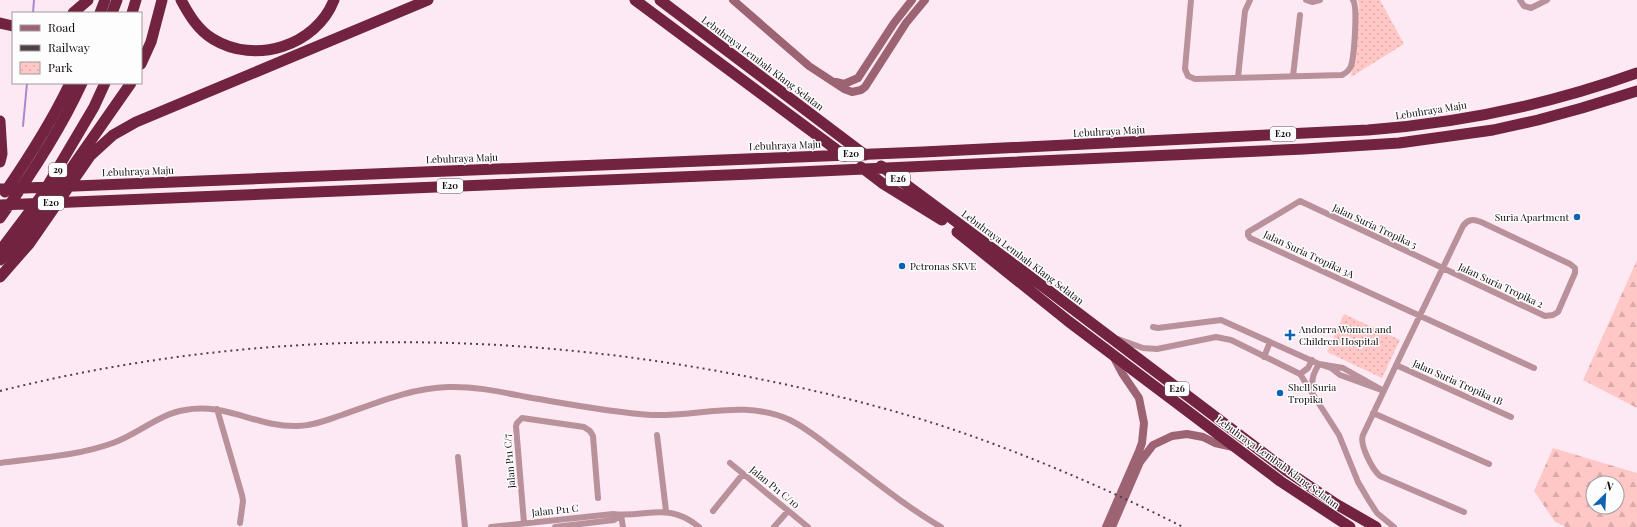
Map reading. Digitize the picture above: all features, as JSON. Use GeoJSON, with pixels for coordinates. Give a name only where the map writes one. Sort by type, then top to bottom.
{"type":"FeatureCollection","features":[{"type":"Feature","properties":{"kind":"highway"},"geometry":{"type":"LineString","coordinates":[[74,12],[88,0]]}},
{"type":"Feature","properties":{"kind":"highway"},"geometry":{"type":"LineString","coordinates":[[100,12],[105,0]]}},
{"type":"Feature","properties":{"kind":"highway"},"geometry":{"type":"LineString","coordinates":[[112,12],[117,0]]}},
{"type":"Feature","properties":{"kind":"highway"},"geometry":{"type":"LineString","coordinates":[[132,12],[136,0]]}},
{"type":"Feature","properties":{"kind":"highway"},"geometry":{"type":"LineString","coordinates":[[142,62],[151,42],[162,0]]}},
{"type":"Feature","properties":{"kind":"highway"},"geometry":{"type":"LineString","coordinates":[[180,0],[193,22],[213,39],[228,47],[249,51],[279,48],[297,40],[310,32],[323,19],[334,0]]}},
{"type":"Feature","properties":{"kind":"highway"},"geometry":{"type":"LineString","coordinates":[[0,276],[29,244],[90,156],[113,136],[144,119],[428,0]]}},
{"type":"Feature","properties":{"kind":"highway"},"geometry":{"type":"LineString","coordinates":[[625,0],[650,11]]}},
{"type":"Feature","properties":{"kind":"highway","name":"Lebuhraya Lembah Klang Selatan"},"geometry":{"type":"LineString","coordinates":[[635,0],[882,183],[943,220],[1113,356],[1304,498],[1350,527]]}},
{"type":"Feature","properties":{"kind":"highway","name":"Lebuhraya Lembah Klang Selatan"},"geometry":{"type":"LineString","coordinates":[[660,0],[1112,338],[1286,471],[1336,504],[1376,527]]}},
{"type":"Feature","properties":{"kind":"highway"},"geometry":{"type":"LineString","coordinates":[[0,23],[12,26]]}},
{"type":"Feature","properties":{"kind":"highway","name":"Lebuhraya Maju"},"geometry":{"type":"LineString","coordinates":[[0,189],[923,152],[1368,130],[1409,127],[1523,106],[1637,73]]}},
{"type":"Feature","properties":{"kind":"highway"},"geometry":{"type":"LineString","coordinates":[[0,199],[23,166],[55,114],[70,84]]}},
{"type":"Feature","properties":{"kind":"highway","name":"29"},"geometry":{"type":"LineString","coordinates":[[0,218],[46,152],[82,84]]}},
{"type":"Feature","properties":{"kind":"highway","name":"29"},"geometry":{"type":"LineString","coordinates":[[0,251],[46,189],[94,107],[105,84]]}},
{"type":"Feature","properties":{"kind":"highway"},"geometry":{"type":"LineString","coordinates":[[0,260],[13,247],[73,166],[130,84]]}},
{"type":"Feature","properties":{"kind":"highway","name":"E20"},"geometry":{"type":"LineString","coordinates":[[0,205],[798,172],[941,164],[1304,149],[1399,143],[1493,130],[1582,108],[1637,91]]}},
{"type":"Feature","properties":{"kind":"highway"},"geometry":{"type":"LineString","coordinates":[[0,121],[2,154],[0,162]]}},
{"type":"Feature","properties":{"kind":"street"},"geometry":{"type":"LineString","coordinates":[[733,0],[809,66],[844,89],[852,92],[861,90],[865,87],[895,39],[925,0]]}},
{"type":"Feature","properties":{"kind":"street"},"geometry":{"type":"LineString","coordinates":[[835,82],[844,84],[858,78],[894,23],[912,0]]}},
{"type":"Feature","properties":{"kind":"street"},"geometry":{"type":"LineString","coordinates":[[1191,0],[1185,69],[1186,73],[1191,78],[1195,79],[1342,75],[1348,71],[1351,64],[1356,11],[1353,0]]}},
{"type":"Feature","properties":{"kind":"street"},"geometry":{"type":"LineString","coordinates":[[1238,77],[1245,11],[1250,0]]}},
{"type":"Feature","properties":{"kind":"street"},"geometry":{"type":"LineString","coordinates":[[1306,0],[1312,2],[1320,0]]}},
{"type":"Feature","properties":{"kind":"street"},"geometry":{"type":"LineString","coordinates":[[1520,0],[1524,6],[1531,8],[1547,0]]}},
{"type":"Feature","properties":{"kind":"street"},"geometry":{"type":"LineString","coordinates":[[1293,76],[1300,14]]}},
{"type":"Feature","properties":{"kind":"street"},"geometry":{"type":"LineString","coordinates":[[882,41],[887,44],[895,39]]}},
{"type":"Feature","properties":{"kind":"street","name":"Jalan Suria Tropika 5"},"geometry":{"type":"LineString","coordinates":[[1300,201],[1442,268]]}},
{"type":"Feature","properties":{"kind":"street","name":"Jalan Suria Tropika 3A"},"geometry":{"type":"LineString","coordinates":[[1300,201],[1248,232],[1250,238],[1420,316]]}},
{"type":"Feature","properties":{"kind":"street","name":"Jalan Suria Tropika 2"},"geometry":{"type":"LineString","coordinates":[[1475,219],[1570,264],[1575,268],[1576,273],[1558,312],[1553,315],[1545,316],[1442,268],[1466,222],[1475,219]]}},
{"type":"Feature","properties":{"kind":"street"},"geometry":{"type":"LineString","coordinates":[[1442,268],[1361,438],[1375,472],[1380,476],[1464,512]]}},
{"type":"Feature","properties":{"kind":"street"},"geometry":{"type":"LineString","coordinates":[[1420,316],[1534,368]]}},
{"type":"Feature","properties":{"kind":"street"},"geometry":{"type":"LineString","coordinates":[[1152,327],[1158,328],[1221,320],[1319,364],[1343,368],[1384,391]]}},
{"type":"Feature","properties":{"kind":"street"},"geometry":{"type":"LineString","coordinates":[[1112,338],[1143,348],[1157,350],[1216,337],[1224,338],[1300,374],[1339,435],[1358,482],[1368,499],[1378,513],[1394,527]]}},
{"type":"Feature","properties":{"kind":"street"},"geometry":{"type":"LineString","coordinates":[[1264,357],[1270,342]]}},
{"type":"Feature","properties":{"kind":"street"},"geometry":{"type":"LineString","coordinates":[[1112,527],[1137,461],[1144,423],[1139,398],[1122,373],[1113,356]]}},
{"type":"Feature","properties":{"kind":"street"},"geometry":{"type":"LineString","coordinates":[[1300,374],[1308,368],[1312,360]]}},
{"type":"Feature","properties":{"kind":"street"},"geometry":{"type":"LineString","coordinates":[[1313,395],[1311,381],[1313,373],[1319,364]]}},
{"type":"Feature","properties":{"kind":"street","name":"Jalan Suria Tropika 1B"},"geometry":{"type":"LineString","coordinates":[[1396,365],[1511,416]]}},
{"type":"Feature","properties":{"kind":"street"},"geometry":{"type":"LineString","coordinates":[[0,463],[91,451],[117,442],[167,415],[184,410],[199,408],[217,409],[271,424],[305,426],[415,390],[447,387],[474,387],[577,406],[652,415],[735,409],[762,412],[788,419],[809,431],[902,502],[941,527]]}},
{"type":"Feature","properties":{"kind":"street"},"geometry":{"type":"LineString","coordinates":[[217,409],[242,495],[243,501],[240,523]]}},
{"type":"Feature","properties":{"kind":"street"},"geometry":{"type":"LineString","coordinates":[[1373,413],[1489,464]]}},
{"type":"Feature","properties":{"kind":"street","name":"Jalan P11 C/7"},"geometry":{"type":"LineString","coordinates":[[524,523],[516,426],[522,418],[584,427],[590,431],[593,436],[598,498]]}},
{"type":"Feature","properties":{"kind":"street"},"geometry":{"type":"LineString","coordinates":[[1106,527],[1137,461],[1162,440],[1180,434],[1195,435],[1215,443],[1236,448]]}},
{"type":"Feature","properties":{"kind":"street"},"geometry":{"type":"LineString","coordinates":[[657,435],[666,511]]}},
{"type":"Feature","properties":{"kind":"street"},"geometry":{"type":"LineString","coordinates":[[458,457],[465,527]]}},
{"type":"Feature","properties":{"kind":"street","name":"Jalan P11 C/10"},"geometry":{"type":"LineString","coordinates":[[730,463],[808,527]]}},
{"type":"Feature","properties":{"kind":"street"},"geometry":{"type":"LineString","coordinates":[[713,511],[743,474]]}},
{"type":"Feature","properties":{"kind":"street","name":"Jalan P11 C"},"geometry":{"type":"LineString","coordinates":[[491,527],[613,514],[621,515],[666,511],[685,517],[699,527]]}},
{"type":"Feature","properties":{"kind":"street"},"geometry":{"type":"LineString","coordinates":[[774,527],[788,511]]}},
{"type":"Feature","properties":{"kind":"street"},"geometry":{"type":"LineString","coordinates":[[621,515],[623,527]]}},
{"type":"Feature","properties":{"kind":"street","name":"Jalan P11 C"},"geometry":{"type":"LineString","coordinates":[[555,527],[614,520],[621,515]]}},
{"type":"Feature","properties":{"kind":"green space"},"geometry":{"type":"Polygon","coordinates":[[[1357,0],[1380,0],[1404,44],[1351,77],[1359,4],[1357,0]]]}},
{"type":"Feature","properties":{"kind":"green space"},"geometry":{"type":"Polygon","coordinates":[[[1637,260],[1637,408],[1583,380],[1637,260]]]}},
{"type":"Feature","properties":{"kind":"green space"},"geometry":{"type":"Polygon","coordinates":[[[1344,314],[1400,340],[1382,378],[1327,352],[1344,314]]]}},
{"type":"Feature","properties":{"kind":"green space"},"geometry":{"type":"Polygon","coordinates":[[[1553,448],[1637,473],[1637,527],[1566,527],[1555,522],[1534,491],[1553,448]]]}},
{"type":"Feature","properties":{"kind":"waterway"},"geometry":{"type":"LineString","coordinates":[[33,12],[34,0]]}},
{"type":"Feature","properties":{"kind":"waterway"},"geometry":{"type":"LineString","coordinates":[[23,126],[27,84]]}},
{"type":"Feature","properties":{"kind":"railway"},"geometry":{"type":"LineString","coordinates":[[0,391],[91,371],[184,356],[276,347],[369,342],[462,343],[554,349],[647,360],[739,375],[856,401],[913,417],[969,435],[1051,466],[1104,489],[1183,527]]}},
{"type":"Feature","properties":{"kind":"place","name":"Suria Apartment"},"geometry":{"type":"Point","coordinates":[1577,217]}},
{"type":"Feature","properties":{"kind":"place","name":"Petronas SKVE"},"geometry":{"type":"Point","coordinates":[902,266]}},
{"type":"Feature","properties":{"kind":"place","name":"Andorra Women and Children Hospital"},"geometry":{"type":"Point","coordinates":[1290,335]}},
{"type":"Feature","properties":{"kind":"place","name":"Shell Suria Tropika"},"geometry":{"type":"Point","coordinates":[1280,393]}}]}
